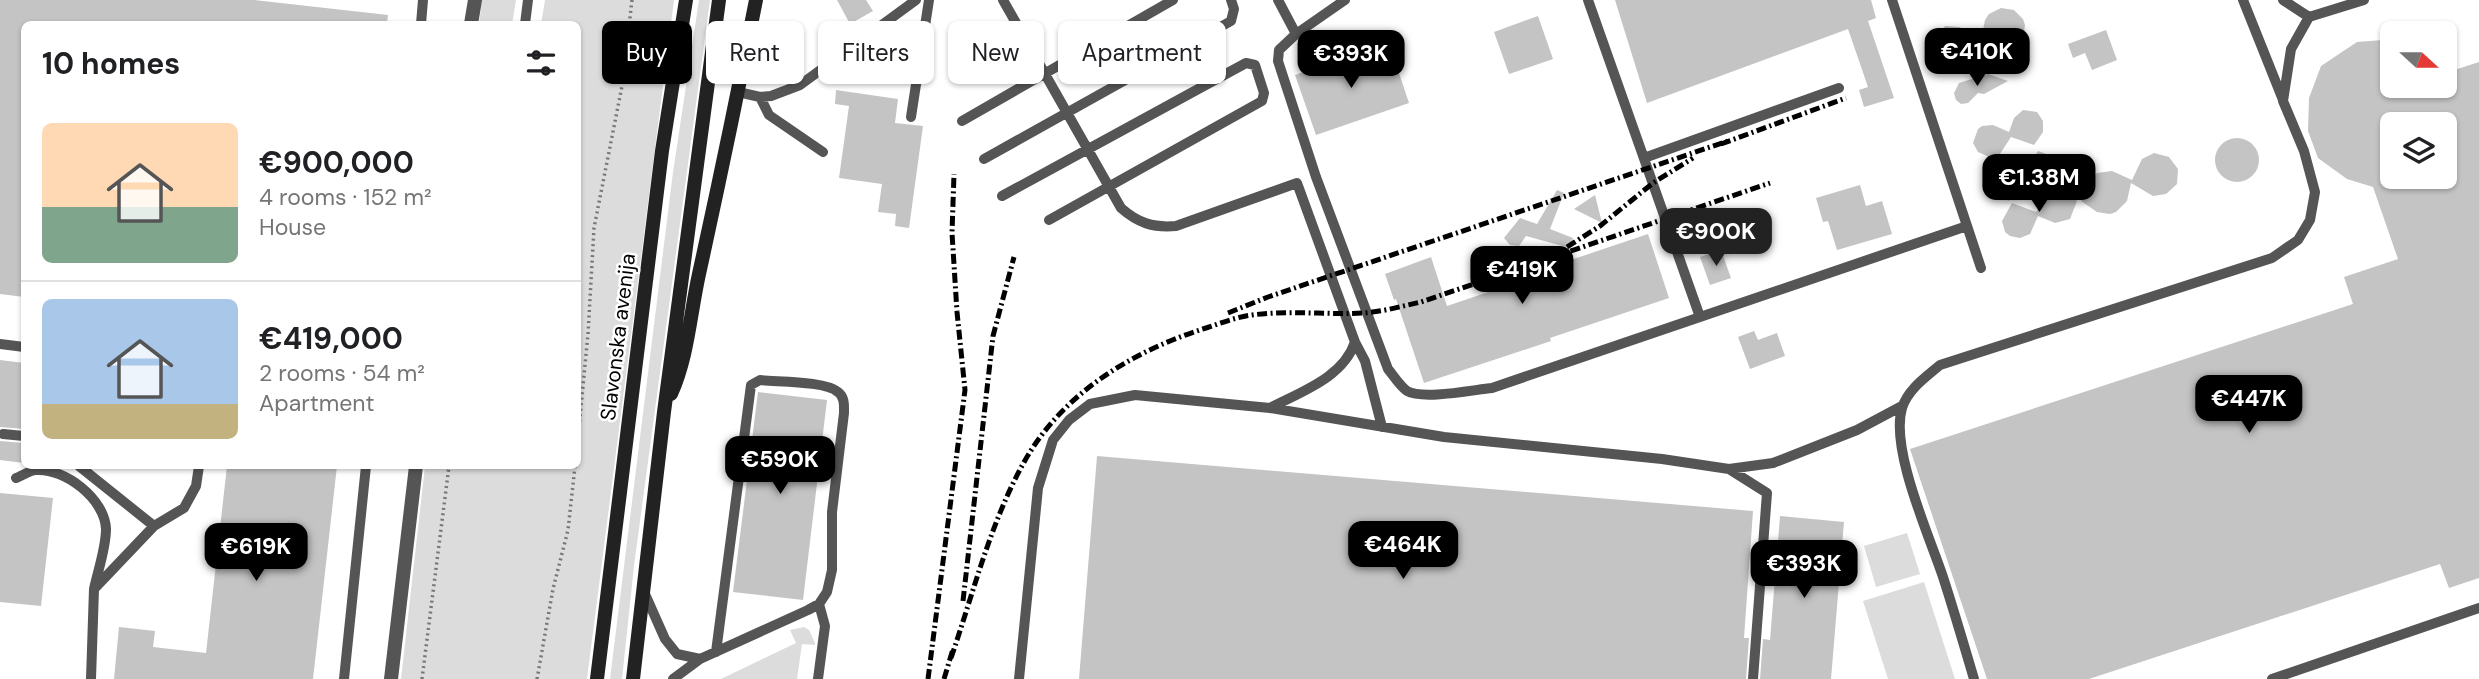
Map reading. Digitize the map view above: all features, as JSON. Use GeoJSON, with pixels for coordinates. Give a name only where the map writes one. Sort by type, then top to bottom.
{"type":"FeatureCollection","features":[{"type":"Feature","properties":{"kind":"main road","name":"Slavonska avenija"},"geometry":{"type":"LineString","coordinates":[[597,679],[662,151],[686,0]]}},
{"type":"Feature","properties":{"kind":"main road"},"geometry":{"type":"LineString","coordinates":[[634,679],[664,412],[719,0]]}},
{"type":"Feature","properties":{"kind":"main road"},"geometry":{"type":"LineString","coordinates":[[664,412],[687,349],[693,303],[722,176],[756,0]]}},
{"type":"Feature","properties":{"kind":"street"},"geometry":{"type":"LineString","coordinates":[[472,21],[475,0]]}},
{"type":"Feature","properties":{"kind":"street"},"geometry":{"type":"LineString","coordinates":[[391,679],[416,469]]}},
{"type":"Feature","properties":{"kind":"lane"},"geometry":{"type":"LineString","coordinates":[[421,21],[424,0]]}},
{"type":"Feature","properties":{"kind":"lane"},"geometry":{"type":"LineString","coordinates":[[525,21],[528,0]]}},
{"type":"Feature","properties":{"kind":"lane"},"geometry":{"type":"LineString","coordinates":[[738,92],[760,97],[771,96],[800,85],[916,0]]}},
{"type":"Feature","properties":{"kind":"lane"},"geometry":{"type":"LineString","coordinates":[[911,117],[929,0]]}},
{"type":"Feature","properties":{"kind":"lane"},"geometry":{"type":"LineString","coordinates":[[1003,0],[1015,21]]}},
{"type":"Feature","properties":{"kind":"lane"},"geometry":{"type":"LineString","coordinates":[[1173,0],[1044,73],[1121,208],[1133,218],[1159,228],[1176,226],[1297,183],[1355,342],[1365,360],[1382,427]]}},
{"type":"Feature","properties":{"kind":"lane"},"geometry":{"type":"LineString","coordinates":[[984,159],[1231,21],[1234,9],[1231,0]]}},
{"type":"Feature","properties":{"kind":"lane"},"geometry":{"type":"LineString","coordinates":[[1278,0],[1296,34]]}},
{"type":"Feature","properties":{"kind":"lane"},"geometry":{"type":"LineString","coordinates":[[1345,0],[1296,34],[1279,50],[1278,61],[1317,177],[1388,369],[1407,390],[1420,394],[1439,394],[1492,388],[1967,226]]}},
{"type":"Feature","properties":{"kind":"lane"},"geometry":{"type":"LineString","coordinates":[[1588,0],[1700,317]]}},
{"type":"Feature","properties":{"kind":"lane"},"geometry":{"type":"LineString","coordinates":[[1892,0],[1980,268]]}},
{"type":"Feature","properties":{"kind":"lane"},"geometry":{"type":"LineString","coordinates":[[1974,679],[1902,457],[1899,429],[1902,406],[1914,387],[1940,365],[2272,258],[2298,240],[2310,220],[2315,192],[2304,151],[2242,0]]}},
{"type":"Feature","properties":{"kind":"lane"},"geometry":{"type":"LineString","coordinates":[[2283,0],[2309,17]]}},
{"type":"Feature","properties":{"kind":"lane"},"geometry":{"type":"LineString","coordinates":[[2283,101],[2291,49],[2309,17],[2364,0]]}},
{"type":"Feature","properties":{"kind":"lane"},"geometry":{"type":"LineString","coordinates":[[1002,197],[1246,63],[1255,65],[1264,93],[1262,101],[1049,220]]}},
{"type":"Feature","properties":{"kind":"lane"},"geometry":{"type":"LineString","coordinates":[[962,121],[1025,84]]}},
{"type":"Feature","properties":{"kind":"lane"},"geometry":{"type":"LineString","coordinates":[[1644,158],[1839,88]]}},
{"type":"Feature","properties":{"kind":"lane"},"geometry":{"type":"LineString","coordinates":[[760,97],[769,115],[823,152]]}},
{"type":"Feature","properties":{"kind":"lane"},"geometry":{"type":"LineString","coordinates":[[1270,408],[1332,373],[1350,356],[1355,342]]}},
{"type":"Feature","properties":{"kind":"lane"},"geometry":{"type":"LineString","coordinates":[[0,344],[21,347]]}},
{"type":"Feature","properties":{"kind":"lane"},"geometry":{"type":"LineString","coordinates":[[673,679],[699,659],[716,652],[819,604],[827,593],[832,570],[832,512],[844,413],[844,399],[838,391],[824,386],[760,380],[751,385],[716,652]]}},
{"type":"Feature","properties":{"kind":"lane"},"geometry":{"type":"LineString","coordinates":[[1019,679],[1038,488],[1053,440],[1069,419],[1090,404],[1135,396],[1270,408],[1444,437],[1662,459],[1729,469],[1773,463],[1857,430],[1902,406]]}},
{"type":"Feature","properties":{"kind":"lane"},"geometry":{"type":"LineString","coordinates":[[2,434],[21,436]]}},
{"type":"Feature","properties":{"kind":"lane"},"geometry":{"type":"LineString","coordinates":[[83,469],[154,526]]}},
{"type":"Feature","properties":{"kind":"lane"},"geometry":{"type":"LineString","coordinates":[[94,589],[154,526],[184,508],[196,486],[199,469]]}},
{"type":"Feature","properties":{"kind":"lane"},"geometry":{"type":"LineString","coordinates":[[344,679],[366,469]]}},
{"type":"Feature","properties":{"kind":"lane"},"geometry":{"type":"LineString","coordinates":[[1729,469],[1767,493],[1753,679]]}},
{"type":"Feature","properties":{"kind":"lane"},"geometry":{"type":"LineString","coordinates":[[16,478],[36,470],[60,475],[81,486],[96,503],[106,528],[94,589],[91,679]]}},
{"type":"Feature","properties":{"kind":"lane"},"geometry":{"type":"LineString","coordinates":[[643,590],[665,639],[677,654],[699,659]]}},
{"type":"Feature","properties":{"kind":"lane"},"geometry":{"type":"LineString","coordinates":[[818,679],[825,626],[819,604]]}},
{"type":"Feature","properties":{"kind":"lane"},"geometry":{"type":"LineString","coordinates":[[2272,679],[2479,608]]}},
{"type":"Feature","properties":{"kind":"path"},"geometry":{"type":"LineString","coordinates":[[581,407],[594,228],[622,86],[632,0]]}},
{"type":"Feature","properties":{"kind":"path"},"geometry":{"type":"LineString","coordinates":[[422,679],[449,469]]}},
{"type":"Feature","properties":{"kind":"path"},"geometry":{"type":"LineString","coordinates":[[537,679],[553,589],[568,530],[575,469]]}},
{"type":"Feature","properties":{"kind":"shaded area"},"geometry":{"type":"Polygon","coordinates":[[[482,0],[516,0],[512,21],[479,21],[482,0]]]}},
{"type":"Feature","properties":{"kind":"shaded area"},"geometry":{"type":"Polygon","coordinates":[[[545,0],[674,0],[671,21],[602,21],[602,84],[663,84],[587,679],[401,679],[425,469],[581,469],[581,21],[542,21],[545,0]]]}},
{"type":"Feature","properties":{"kind":"shaded area"},"geometry":{"type":"Polygon","coordinates":[[[699,0],[710,0],[634,566],[622,679],[610,679],[673,172],[686,84],[692,84],[692,46],[699,0]]]}},
{"type":"Feature","properties":{"kind":"shaded area"},"geometry":{"type":"Polygon","coordinates":[[[1907,533],[1920,574],[1876,587],[1864,546],[1907,533]]]}},
{"type":"Feature","properties":{"kind":"shaded area"},"geometry":{"type":"Polygon","coordinates":[[[1924,582],[1955,679],[1888,679],[1863,601],[1924,582]]]}},
{"type":"Feature","properties":{"kind":"shaded area"},"geometry":{"type":"Polygon","coordinates":[[[804,627],[809,630],[815,645],[802,644],[797,679],[721,679],[796,643],[790,630],[804,627]]]}},
{"type":"Feature","properties":{"kind":"building"},"geometry":{"type":"Polygon","coordinates":[[[0,0],[254,0],[388,15],[387,21],[21,21],[21,297],[0,294],[0,0]]]}},
{"type":"Feature","properties":{"kind":"building"},"geometry":{"type":"Polygon","coordinates":[[[837,0],[866,0],[873,11],[855,21],[848,21],[837,0]]]}},
{"type":"Feature","properties":{"kind":"building"},"geometry":{"type":"Polygon","coordinates":[[[1615,0],[1871,0],[1876,18],[1868,21],[1894,98],[1864,107],[1859,90],[1868,87],[1848,29],[1647,103],[1615,0]]]}},
{"type":"Feature","properties":{"kind":"building"},"geometry":{"type":"Polygon","coordinates":[[[2001,8],[2014,10],[2025,25],[2023,38],[2006,52],[1981,40],[1985,20],[1989,14],[2001,8]]]}},
{"type":"Feature","properties":{"kind":"building"},"geometry":{"type":"Polygon","coordinates":[[[1538,16],[1553,59],[1509,74],[1494,32],[1538,16]]]}},
{"type":"Feature","properties":{"kind":"building"},"geometry":{"type":"Polygon","coordinates":[[[1945,26],[1959,27],[1978,35],[1969,73],[1945,65],[1936,56],[1934,43],[1945,26]]]}},
{"type":"Feature","properties":{"kind":"building"},"geometry":{"type":"Polygon","coordinates":[[[2106,30],[2117,60],[2092,70],[2085,53],[2073,58],[2068,44],[2106,30]]]}},
{"type":"Feature","properties":{"kind":"building"},"geometry":{"type":"Polygon","coordinates":[[[2380,40],[2380,98],[2457,98],[2457,69],[2479,62],[2479,578],[2449,588],[2440,564],[2089,679],[1987,679],[1910,449],[2353,304],[2344,277],[2398,259],[2373,187],[2347,179],[2318,158],[2308,131],[2309,98],[2321,66],[2357,42],[2380,40]]]}},
{"type":"Feature","properties":{"kind":"building"},"geometry":{"type":"Polygon","coordinates":[[[1374,47],[1380,63],[1394,58],[1409,103],[1316,135],[1295,75],[1374,47]]]}},
{"type":"Feature","properties":{"kind":"building"},"geometry":{"type":"Polygon","coordinates":[[[1988,74],[2008,81],[1984,94],[1978,93],[1968,103],[1961,104],[1956,100],[1954,93],[1959,83],[1988,74]]]}},
{"type":"Feature","properties":{"kind":"building"},"geometry":{"type":"Polygon","coordinates":[[[836,90],[898,99],[895,123],[923,126],[909,228],[895,226],[896,214],[878,212],[882,184],[839,178],[849,106],[835,104],[836,90]]]}},
{"type":"Feature","properties":{"kind":"building"},"geometry":{"type":"Polygon","coordinates":[[[2023,110],[2037,112],[2043,121],[2043,132],[2034,145],[2011,137],[1996,160],[1978,152],[1973,143],[1978,129],[1993,125],[2009,132],[2014,118],[2023,110]]]}},
{"type":"Feature","properties":{"kind":"building"},"geometry":{"type":"Polygon","coordinates":[[[2237,138],[2252,145],[2259,160],[2252,175],[2237,182],[2222,175],[2215,160],[2222,145],[2237,138]]]}},
{"type":"Feature","properties":{"kind":"building"},"geometry":{"type":"Polygon","coordinates":[[[2038,151],[2049,155],[2055,161],[2056,170],[2051,186],[2028,172],[2038,151]]]}},
{"type":"Feature","properties":{"kind":"building"},"geometry":{"type":"Polygon","coordinates":[[[2154,153],[2169,157],[2178,169],[2177,184],[2166,194],[2153,196],[2131,183],[2127,201],[2110,214],[2097,212],[2081,201],[2088,182],[2097,173],[2112,171],[2132,180],[2142,159],[2154,153]]]}},
{"type":"Feature","properties":{"kind":"building"},"geometry":{"type":"Polygon","coordinates":[[[1996,164],[2017,176],[2009,201],[1993,194],[1988,186],[1988,178],[1996,164]]]}},
{"type":"Feature","properties":{"kind":"building"},"geometry":{"type":"Polygon","coordinates":[[[1860,185],[1866,206],[1882,201],[1892,234],[1837,250],[1828,221],[1823,222],[1816,198],[1860,185]]]}},
{"type":"Feature","properties":{"kind":"building"},"geometry":{"type":"Polygon","coordinates":[[[2052,188],[2077,201],[2070,219],[2055,223],[2038,216],[2030,234],[2020,238],[2005,232],[2002,221],[2012,203],[2036,212],[2052,188]]]}},
{"type":"Feature","properties":{"kind":"building"},"geometry":{"type":"Polygon","coordinates":[[[1557,190],[1564,193],[1550,229],[1573,238],[1570,248],[1526,236],[1519,246],[1510,245],[1504,238],[1520,218],[1537,224],[1557,190]]]}},
{"type":"Feature","properties":{"kind":"building"},"geometry":{"type":"Polygon","coordinates":[[[1595,195],[1602,223],[1574,209],[1595,195]]]}},
{"type":"Feature","properties":{"kind":"building"},"geometry":{"type":"Polygon","coordinates":[[[1648,234],[1669,298],[1424,383],[1385,274],[1431,257],[1447,306],[1530,278],[1529,274],[1648,234]]]}},
{"type":"Feature","properties":{"kind":"building"},"geometry":{"type":"Polygon","coordinates":[[[1721,250],[1731,278],[1710,285],[1700,257],[1721,250]]]}},
{"type":"Feature","properties":{"kind":"building"},"geometry":{"type":"Polygon","coordinates":[[[1754,331],[1758,340],[1777,333],[1785,356],[1750,369],[1738,337],[1754,331]]]}},
{"type":"Feature","properties":{"kind":"building"},"geometry":{"type":"Polygon","coordinates":[[[0,360],[21,363],[21,429],[0,427],[0,360]]]}},
{"type":"Feature","properties":{"kind":"building"},"geometry":{"type":"Polygon","coordinates":[[[758,392],[827,400],[803,600],[733,592],[758,392]]]}},
{"type":"Feature","properties":{"kind":"building"},"geometry":{"type":"Polygon","coordinates":[[[0,441],[21,443],[21,463],[0,460],[0,441]]]}},
{"type":"Feature","properties":{"kind":"building"},"geometry":{"type":"Polygon","coordinates":[[[1097,456],[1753,511],[1744,638],[1749,638],[1746,679],[1079,679],[1097,456]]]}},
{"type":"Feature","properties":{"kind":"building"},"geometry":{"type":"Polygon","coordinates":[[[227,469],[337,469],[313,679],[114,679],[119,627],[155,631],[153,647],[206,653],[227,469]]]}},
{"type":"Feature","properties":{"kind":"building"},"geometry":{"type":"Polygon","coordinates":[[[0,493],[53,498],[41,606],[0,602],[0,493]]]}},
{"type":"Feature","properties":{"kind":"building"},"geometry":{"type":"Polygon","coordinates":[[[1780,516],[1844,522],[1831,679],[1760,679],[1763,639],[1770,640],[1780,516]]]}},
{"type":"Feature","properties":{"kind":"railway"},"geometry":{"type":"LineString","coordinates":[[1721,144],[1846,98]]}},
{"type":"Feature","properties":{"kind":"railway"},"geometry":{"type":"LineString","coordinates":[[1228,313],[1268,297],[1728,141]]}},
{"type":"Feature","properties":{"kind":"railway"},"geometry":{"type":"LineString","coordinates":[[1567,247],[1600,226],[1653,183],[1693,158]]}},
{"type":"Feature","properties":{"kind":"railway"},"geometry":{"type":"LineString","coordinates":[[928,679],[965,390],[952,233],[954,174]]}},
{"type":"Feature","properties":{"kind":"railway"},"geometry":{"type":"LineString","coordinates":[[951,658],[992,535],[1023,464],[1057,416],[1101,378],[1126,363],[1178,338],[1246,316],[1280,313],[1363,313],[1421,302],[1770,183]]}},
{"type":"Feature","properties":{"kind":"railway"},"geometry":{"type":"LineString","coordinates":[[963,601],[993,336],[1014,257]]}},
{"type":"Feature","properties":{"kind":"railway"},"geometry":{"type":"LineString","coordinates":[[944,679],[953,649]]}}]}
